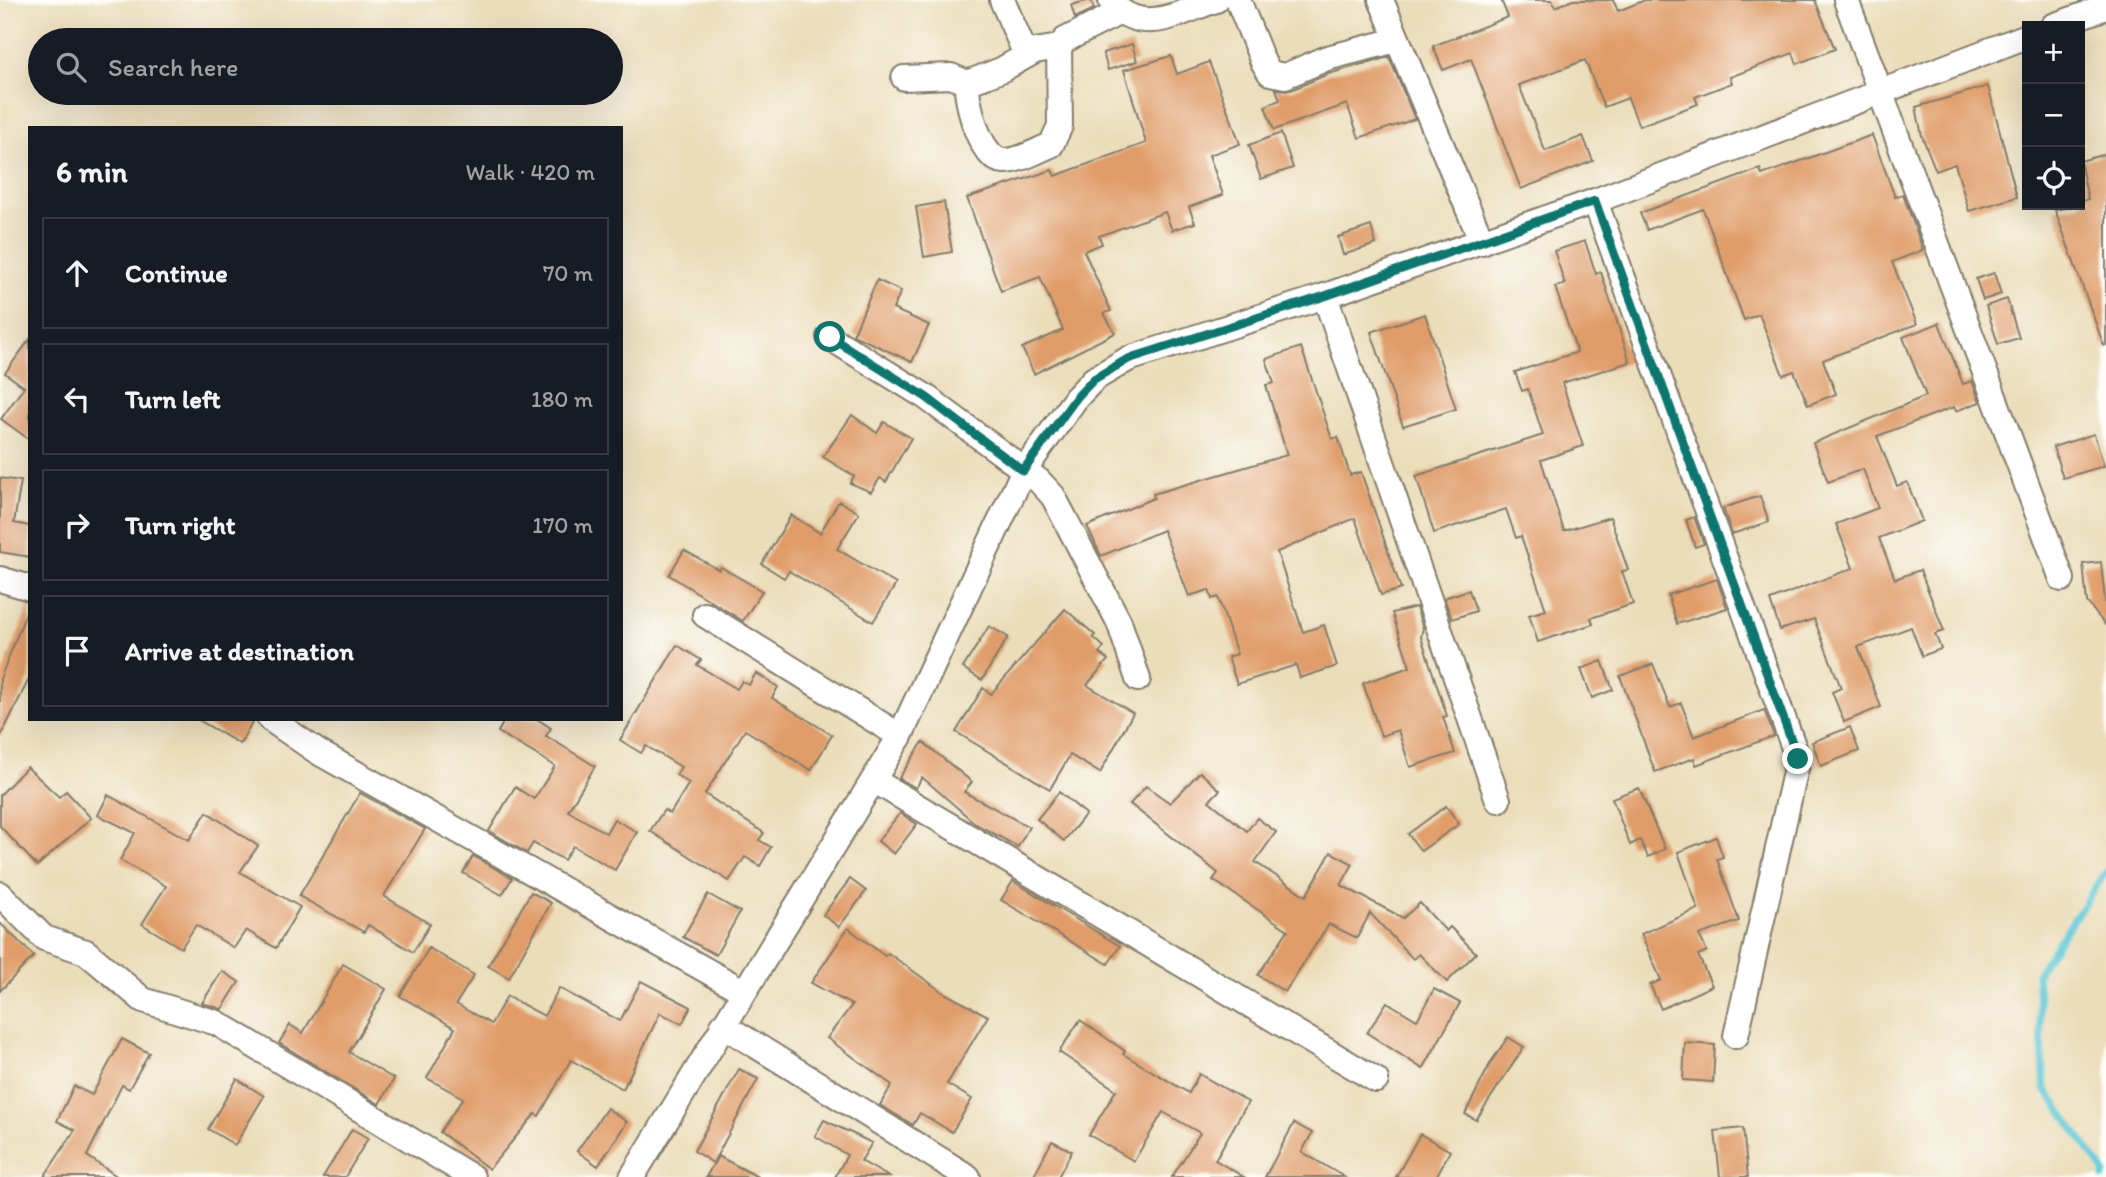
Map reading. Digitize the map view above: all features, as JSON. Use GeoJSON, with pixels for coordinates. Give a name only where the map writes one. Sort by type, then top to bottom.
{"type":"FeatureCollection","features":[{"type":"Feature","properties":{"kind":"street"},"geometry":{"type":"LineString","coordinates":[[1002,0],[1026,55]]}},
{"type":"Feature","properties":{"kind":"street"},"geometry":{"type":"LineString","coordinates":[[904,78],[951,76],[967,83],[1001,70],[1026,55],[1059,47],[1065,40],[1115,6],[1133,20],[1154,21],[1216,0]]}},
{"type":"Feature","properties":{"kind":"street"},"geometry":{"type":"LineString","coordinates":[[1238,0],[1270,73],[1285,76],[1327,58],[1397,40]]}},
{"type":"Feature","properties":{"kind":"street"},"geometry":{"type":"LineString","coordinates":[[1381,0],[1482,242]]}},
{"type":"Feature","properties":{"kind":"street"},"geometry":{"type":"LineString","coordinates":[[1846,0],[2062,579]]}},
{"type":"Feature","properties":{"kind":"street"},"geometry":{"type":"LineString","coordinates":[[2066,21],[2106,6]]}},
{"type":"Feature","properties":{"kind":"street"},"geometry":{"type":"LineString","coordinates":[[632,1177],[900,736],[1023,471],[1076,398],[1094,379],[1128,359],[1482,242],[2022,38]]}},
{"type":"Feature","properties":{"kind":"street"},"geometry":{"type":"LineString","coordinates":[[967,83],[969,109],[981,140],[994,158],[1001,161],[1016,159],[1051,145],[1058,136],[1059,47]]}},
{"type":"Feature","properties":{"kind":"street"},"geometry":{"type":"LineString","coordinates":[[1595,201],[1798,759],[1736,1036]]}},
{"type":"Feature","properties":{"kind":"street"},"geometry":{"type":"LineString","coordinates":[[1325,296],[1499,800]]}},
{"type":"Feature","properties":{"kind":"street"},"geometry":{"type":"LineString","coordinates":[[830,337],[926,397],[1053,496],[1119,622],[1138,679]]}},
{"type":"Feature","properties":{"kind":"street"},"geometry":{"type":"LineString","coordinates":[[0,579],[28,587]]}},
{"type":"Feature","properties":{"kind":"street"},"geometry":{"type":"LineString","coordinates":[[705,615],[900,736]]}},
{"type":"Feature","properties":{"kind":"street"},"geometry":{"type":"LineString","coordinates":[[273,721],[318,752],[743,991]]}},
{"type":"Feature","properties":{"kind":"street"},"geometry":{"type":"LineString","coordinates":[[874,781],[1376,1080]]}},
{"type":"Feature","properties":{"kind":"street"},"geometry":{"type":"LineString","coordinates":[[0,894],[44,938],[86,952],[143,1000],[217,1023],[472,1177]]}},
{"type":"Feature","properties":{"kind":"street"},"geometry":{"type":"LineString","coordinates":[[723,1025],[968,1177]]}},
{"type":"Feature","properties":{"kind":"building"},"geometry":{"type":"Polygon","coordinates":[[[1091,0],[1094,9],[1075,18],[1071,5],[1091,0]]]}},
{"type":"Feature","properties":{"kind":"building"},"geometry":{"type":"Polygon","coordinates":[[[1501,0],[1552,0],[1555,7],[1573,0],[1613,0],[1618,11],[1645,0],[1815,0],[1835,49],[1797,64],[1793,53],[1730,77],[1732,83],[1695,97],[1698,104],[1639,126],[1628,98],[1604,107],[1585,60],[1519,85],[1545,151],[1583,136],[1593,161],[1521,189],[1471,59],[1443,70],[1433,46],[1508,17],[1501,0]]]}},
{"type":"Feature","properties":{"kind":"building"},"geometry":{"type":"Polygon","coordinates":[[[1132,44],[1137,61],[1108,70],[1103,53],[1132,44]]]}},
{"type":"Feature","properties":{"kind":"building"},"geometry":{"type":"Polygon","coordinates":[[[1171,56],[1177,74],[1209,62],[1231,119],[1240,144],[1209,155],[1223,195],[1189,207],[1195,223],[1172,230],[1165,212],[1099,236],[1102,244],[1084,251],[1111,311],[1104,313],[1115,333],[1034,374],[1022,348],[1063,330],[1040,277],[1001,291],[967,198],[1052,170],[1055,176],[1146,143],[1124,70],[1171,56]]]}},
{"type":"Feature","properties":{"kind":"building"},"geometry":{"type":"Polygon","coordinates":[[[1389,57],[1415,119],[1359,138],[1347,104],[1274,130],[1265,106],[1280,100],[1276,89],[1291,90],[1328,74],[1389,57]]]}},
{"type":"Feature","properties":{"kind":"building"},"geometry":{"type":"Polygon","coordinates":[[[1988,86],[2017,197],[1969,211],[1955,164],[1936,171],[1922,136],[1916,107],[1988,86]]]}},
{"type":"Feature","properties":{"kind":"building"},"geometry":{"type":"Polygon","coordinates":[[[1281,133],[1293,168],[1261,179],[1249,145],[1281,133]]]}},
{"type":"Feature","properties":{"kind":"building"},"geometry":{"type":"Polygon","coordinates":[[[1872,135],[1895,197],[1903,194],[1923,250],[1892,262],[1917,324],[1823,360],[1836,394],[1808,405],[1794,371],[1783,375],[1759,314],[1744,320],[1703,209],[1647,230],[1640,213],[1760,169],[1762,175],[1872,135]]]}},
{"type":"Feature","properties":{"kind":"building"},"geometry":{"type":"Polygon","coordinates":[[[2106,154],[2104,346],[2055,210],[2085,210],[2085,200],[2088,199],[2085,160],[2106,154]]]}},
{"type":"Feature","properties":{"kind":"building"},"geometry":{"type":"Polygon","coordinates":[[[944,202],[952,252],[924,257],[916,207],[944,202]]]}},
{"type":"Feature","properties":{"kind":"building"},"geometry":{"type":"Polygon","coordinates":[[[1371,226],[1376,244],[1343,255],[1338,237],[1371,226]]]}},
{"type":"Feature","properties":{"kind":"building"},"geometry":{"type":"Polygon","coordinates":[[[1585,241],[1596,274],[1601,272],[1630,362],[1562,383],[1583,446],[1541,460],[1564,531],[1610,517],[1628,570],[1622,571],[1633,604],[1591,618],[1593,624],[1538,642],[1529,615],[1546,610],[1521,536],[1516,538],[1506,509],[1434,533],[1416,476],[1543,435],[1528,389],[1522,391],[1515,372],[1577,352],[1555,287],[1565,284],[1554,251],[1585,241]]]}},
{"type":"Feature","properties":{"kind":"building"},"geometry":{"type":"Polygon","coordinates":[[[1994,273],[2001,294],[1983,300],[1976,279],[1994,273]]]}},
{"type":"Feature","properties":{"kind":"building"},"geometry":{"type":"Polygon","coordinates":[[[877,280],[901,291],[893,309],[929,325],[912,362],[853,335],[877,280]]]}},
{"type":"Feature","properties":{"kind":"building"},"geometry":{"type":"Polygon","coordinates":[[[2007,299],[2019,338],[1998,344],[1986,306],[2007,299]]]}},
{"type":"Feature","properties":{"kind":"building"},"geometry":{"type":"Polygon","coordinates":[[[1425,314],[1456,409],[1403,426],[1371,332],[1425,314]]]}},
{"type":"Feature","properties":{"kind":"building"},"geometry":{"type":"Polygon","coordinates":[[[1939,323],[1963,384],[1972,381],[1980,402],[1956,411],[1954,407],[1877,436],[1897,486],[1907,482],[1922,521],[1879,538],[1895,579],[1920,570],[1944,631],[1935,634],[1941,649],[1922,656],[1911,627],[1858,647],[1881,707],[1844,722],[1832,692],[1841,688],[1814,619],[1780,630],[1770,600],[1853,568],[1836,524],[1878,508],[1863,469],[1828,482],[1813,443],[1926,396],[1903,337],[1939,323]]]}},
{"type":"Feature","properties":{"kind":"building"},"geometry":{"type":"Polygon","coordinates":[[[28,342],[28,439],[1,419],[24,387],[5,373],[28,342]]]}},
{"type":"Feature","properties":{"kind":"building"},"geometry":{"type":"Polygon","coordinates":[[[1301,347],[1332,439],[1338,437],[1350,475],[1361,472],[1401,589],[1381,595],[1355,518],[1277,552],[1303,632],[1324,625],[1337,666],[1300,678],[1296,665],[1237,684],[1228,657],[1237,654],[1218,597],[1212,599],[1209,590],[1189,596],[1163,530],[1101,556],[1087,526],[1154,498],[1153,494],[1287,455],[1266,385],[1274,383],[1266,359],[1301,347]]]}},
{"type":"Feature","properties":{"kind":"building"},"geometry":{"type":"Polygon","coordinates":[[[852,415],[877,433],[884,422],[911,438],[886,482],[880,478],[871,492],[850,483],[854,476],[823,457],[852,415]]]}},
{"type":"Feature","properties":{"kind":"building"},"geometry":{"type":"Polygon","coordinates":[[[2094,434],[2104,466],[2063,478],[2053,447],[2094,434]]]}},
{"type":"Feature","properties":{"kind":"building"},"geometry":{"type":"Polygon","coordinates":[[[0,478],[21,481],[14,523],[28,526],[28,557],[0,552],[0,478]]]}},
{"type":"Feature","properties":{"kind":"building"},"geometry":{"type":"Polygon","coordinates":[[[1760,496],[1769,522],[1732,534],[1723,508],[1760,496]]]}},
{"type":"Feature","properties":{"kind":"building"},"geometry":{"type":"Polygon","coordinates":[[[839,501],[859,513],[837,549],[896,584],[873,622],[789,571],[784,578],[762,564],[791,515],[820,533],[839,501]]]}},
{"type":"Feature","properties":{"kind":"building"},"geometry":{"type":"Polygon","coordinates":[[[1694,517],[1704,544],[1695,547],[1686,520],[1694,517]]]}},
{"type":"Feature","properties":{"kind":"building"},"geometry":{"type":"Polygon","coordinates":[[[684,550],[719,570],[721,567],[762,591],[743,621],[669,575],[684,550]]]}},
{"type":"Feature","properties":{"kind":"building"},"geometry":{"type":"Polygon","coordinates":[[[2101,562],[2106,626],[2087,602],[2083,564],[2101,562]]]}},
{"type":"Feature","properties":{"kind":"building"},"geometry":{"type":"Polygon","coordinates":[[[1717,579],[1727,608],[1677,624],[1668,595],[1717,579]]]}},
{"type":"Feature","properties":{"kind":"building"},"geometry":{"type":"Polygon","coordinates":[[[1469,590],[1476,611],[1452,619],[1444,598],[1469,590]]]}},
{"type":"Feature","properties":{"kind":"building"},"geometry":{"type":"Polygon","coordinates":[[[1416,607],[1423,628],[1421,637],[1447,716],[1443,717],[1455,753],[1410,767],[1398,730],[1381,736],[1363,683],[1410,667],[1392,613],[1416,607]]]}},
{"type":"Feature","properties":{"kind":"building"},"geometry":{"type":"Polygon","coordinates":[[[28,608],[28,681],[0,738],[0,679],[28,608]]]}},
{"type":"Feature","properties":{"kind":"building"},"geometry":{"type":"Polygon","coordinates":[[[1065,609],[1095,635],[1093,637],[1104,647],[1099,653],[1108,660],[1087,685],[1133,713],[1100,773],[1070,755],[1050,789],[956,732],[983,688],[991,694],[1065,609]]]}},
{"type":"Feature","properties":{"kind":"building"},"geometry":{"type":"Polygon","coordinates":[[[989,626],[1008,637],[982,680],[963,668],[989,626]]]}},
{"type":"Feature","properties":{"kind":"building"},"geometry":{"type":"Polygon","coordinates":[[[677,645],[701,660],[697,665],[737,689],[742,681],[749,685],[756,673],[778,687],[772,698],[832,735],[811,770],[745,730],[705,794],[764,833],[759,840],[771,847],[760,866],[745,857],[729,881],[650,831],[664,810],[670,814],[689,783],[676,775],[681,767],[646,746],[641,753],[620,740],[677,645]]]}},
{"type":"Feature","properties":{"kind":"building"},"geometry":{"type":"Polygon","coordinates":[[[1602,661],[1613,690],[1592,698],[1581,669],[1602,661]]]}},
{"type":"Feature","properties":{"kind":"building"},"geometry":{"type":"Polygon","coordinates":[[[1653,664],[1670,707],[1681,703],[1694,737],[1764,710],[1774,736],[1696,765],[1694,758],[1655,772],[1620,676],[1653,664]]]}},
{"type":"Feature","properties":{"kind":"building"},"geometry":{"type":"Polygon","coordinates":[[[200,721],[253,721],[240,744],[200,721]]]}},
{"type":"Feature","properties":{"kind":"building"},"geometry":{"type":"Polygon","coordinates":[[[504,721],[540,721],[551,728],[546,736],[595,766],[568,811],[606,833],[614,819],[637,832],[615,870],[573,846],[564,860],[533,843],[527,853],[489,831],[515,787],[534,799],[555,766],[498,732],[504,721]]]}},
{"type":"Feature","properties":{"kind":"building"},"geometry":{"type":"Polygon","coordinates":[[[1850,727],[1859,751],[1821,766],[1812,742],[1850,727]]]}},
{"type":"Feature","properties":{"kind":"building"},"geometry":{"type":"Polygon","coordinates":[[[923,742],[972,782],[964,792],[1029,827],[1018,847],[976,824],[922,777],[916,788],[899,778],[923,742]]]}},
{"type":"Feature","properties":{"kind":"building"},"geometry":{"type":"Polygon","coordinates":[[[27,767],[59,797],[66,791],[91,818],[37,866],[0,826],[0,795],[27,767]]]}},
{"type":"Feature","properties":{"kind":"building"},"geometry":{"type":"Polygon","coordinates":[[[1200,772],[1220,790],[1209,801],[1247,831],[1257,818],[1276,832],[1255,862],[1306,896],[1331,852],[1353,864],[1341,885],[1403,918],[1420,903],[1446,931],[1450,927],[1476,953],[1447,982],[1419,954],[1413,959],[1370,913],[1357,938],[1329,924],[1285,992],[1258,975],[1288,930],[1213,880],[1218,873],[1130,804],[1146,786],[1170,803],[1200,772]]]}},
{"type":"Feature","properties":{"kind":"building"},"geometry":{"type":"Polygon","coordinates":[[[1639,788],[1665,849],[1648,857],[1640,840],[1630,845],[1612,798],[1639,788]]]}},
{"type":"Feature","properties":{"kind":"building"},"geometry":{"type":"Polygon","coordinates":[[[1059,792],[1086,814],[1064,841],[1037,819],[1059,792]]]}},
{"type":"Feature","properties":{"kind":"building"},"geometry":{"type":"Polygon","coordinates":[[[360,793],[425,829],[384,896],[430,924],[413,952],[368,925],[364,932],[299,896],[360,793]]]}},
{"type":"Feature","properties":{"kind":"building"},"geometry":{"type":"Polygon","coordinates":[[[108,795],[189,840],[207,812],[258,846],[240,872],[300,907],[276,948],[246,930],[234,948],[196,925],[181,948],[142,924],[166,886],[120,860],[135,833],[98,815],[108,795]]]}},
{"type":"Feature","properties":{"kind":"building"},"geometry":{"type":"Polygon","coordinates":[[[1446,806],[1459,824],[1421,851],[1408,834],[1446,806]]]}},
{"type":"Feature","properties":{"kind":"building"},"geometry":{"type":"Polygon","coordinates":[[[900,813],[917,824],[894,854],[878,841],[900,813]]]}},
{"type":"Feature","properties":{"kind":"building"},"geometry":{"type":"Polygon","coordinates":[[[1716,837],[1723,857],[1717,859],[1739,921],[1699,935],[1707,951],[1698,955],[1712,986],[1661,1009],[1650,985],[1661,980],[1641,934],[1698,909],[1678,852],[1716,837]]]}},
{"type":"Feature","properties":{"kind":"building"},"geometry":{"type":"Polygon","coordinates":[[[473,856],[512,878],[502,895],[463,873],[473,856]]]}},
{"type":"Feature","properties":{"kind":"building"},"geometry":{"type":"Polygon","coordinates":[[[850,879],[866,891],[839,927],[823,915],[850,879]]]}},
{"type":"Feature","properties":{"kind":"building"},"geometry":{"type":"Polygon","coordinates":[[[1013,881],[1120,946],[1108,964],[1001,900],[1013,881]]]}},
{"type":"Feature","properties":{"kind":"building"},"geometry":{"type":"Polygon","coordinates":[[[531,892],[551,903],[509,978],[488,966],[531,892]]]}},
{"type":"Feature","properties":{"kind":"building"},"geometry":{"type":"Polygon","coordinates":[[[708,894],[740,912],[716,955],[683,937],[708,894]]]}},
{"type":"Feature","properties":{"kind":"building"},"geometry":{"type":"Polygon","coordinates":[[[0,923],[34,956],[0,991],[0,923]]]}},
{"type":"Feature","properties":{"kind":"building"},"geometry":{"type":"Polygon","coordinates":[[[848,928],[885,956],[888,953],[944,993],[988,1016],[947,1084],[972,1099],[952,1132],[920,1113],[913,1125],[880,1105],[892,1085],[827,1038],[852,1005],[811,983],[848,928]]]}},
{"type":"Feature","properties":{"kind":"building"},"geometry":{"type":"Polygon","coordinates":[[[429,948],[474,975],[456,1004],[491,1024],[507,996],[544,1016],[559,988],[620,1021],[641,981],[691,1007],[682,1024],[660,1013],[623,1089],[571,1060],[539,1116],[535,1114],[489,1169],[440,1132],[463,1098],[427,1078],[455,1028],[400,996],[429,948]]]}},
{"type":"Feature","properties":{"kind":"building"},"geometry":{"type":"Polygon","coordinates":[[[343,964],[386,989],[349,1052],[394,1079],[379,1104],[279,1043],[290,1025],[303,1033],[343,964]]]}},
{"type":"Feature","properties":{"kind":"building"},"geometry":{"type":"Polygon","coordinates":[[[222,971],[239,982],[222,1009],[202,1003],[222,971]]]}},
{"type":"Feature","properties":{"kind":"building"},"geometry":{"type":"Polygon","coordinates":[[[1434,989],[1460,1003],[1423,1069],[1367,1033],[1387,1002],[1417,1020],[1434,989]]]}},
{"type":"Feature","properties":{"kind":"building"},"geometry":{"type":"Polygon","coordinates":[[[1080,1020],[1125,1051],[1123,1054],[1189,1093],[1199,1074],[1248,1102],[1215,1160],[1244,1177],[1172,1177],[1200,1133],[1163,1112],[1134,1161],[1089,1135],[1116,1090],[1059,1052],[1080,1020]]]}},
{"type":"Feature","properties":{"kind":"building"},"geometry":{"type":"Polygon","coordinates":[[[1508,1037],[1524,1047],[1476,1120],[1465,1114],[1491,1062],[1508,1037]]]}},
{"type":"Feature","properties":{"kind":"building"},"geometry":{"type":"Polygon","coordinates":[[[122,1039],[149,1053],[129,1089],[122,1085],[87,1156],[118,1177],[44,1177],[75,1130],[57,1121],[74,1086],[92,1095],[122,1039]]]}},
{"type":"Feature","properties":{"kind":"building"},"geometry":{"type":"Polygon","coordinates":[[[1685,1043],[1715,1045],[1713,1082],[1683,1080],[1685,1043]]]}},
{"type":"Feature","properties":{"kind":"building"},"geometry":{"type":"Polygon","coordinates":[[[739,1069],[758,1079],[713,1163],[694,1151],[739,1069]]]}},
{"type":"Feature","properties":{"kind":"building"},"geometry":{"type":"Polygon","coordinates":[[[237,1079],[264,1096],[235,1145],[208,1129],[237,1079]]]}},
{"type":"Feature","properties":{"kind":"building"},"geometry":{"type":"Polygon","coordinates":[[[607,1108],[627,1122],[598,1166],[577,1151],[607,1108]]]}},
{"type":"Feature","properties":{"kind":"building"},"geometry":{"type":"Polygon","coordinates":[[[824,1120],[872,1143],[861,1161],[889,1177],[835,1177],[847,1155],[815,1136],[824,1120]]]}},
{"type":"Feature","properties":{"kind":"building"},"geometry":{"type":"Polygon","coordinates":[[[1294,1123],[1312,1133],[1302,1152],[1344,1177],[1265,1177],[1294,1123]]]}},
{"type":"Feature","properties":{"kind":"building"},"geometry":{"type":"Polygon","coordinates":[[[1743,1128],[1748,1177],[1720,1177],[1715,1131],[1743,1128]]]}},
{"type":"Feature","properties":{"kind":"building"},"geometry":{"type":"Polygon","coordinates":[[[352,1129],[368,1138],[345,1177],[323,1177],[352,1129]]]}},
{"type":"Feature","properties":{"kind":"building"},"geometry":{"type":"Polygon","coordinates":[[[1420,1134],[1450,1151],[1436,1177],[1396,1177],[1420,1134]]]}},
{"type":"Feature","properties":{"kind":"building"},"geometry":{"type":"Polygon","coordinates":[[[1052,1141],[1072,1151],[1058,1177],[1033,1177],[1052,1141]]]}},
{"type":"Feature","properties":{"kind":"building"},"geometry":{"type":"Polygon","coordinates":[[[718,1156],[758,1177],[706,1177],[718,1156]]]}},
{"type":"Feature","properties":{"kind":"waterway"},"geometry":{"type":"LineString","coordinates":[[2104,1177],[2105,1173],[2045,1088],[2037,973],[2106,872]]}},
{"type":"Feature","properties":{"kind":"route"},"geometry":{"type":"LineString","coordinates":[[830,337],[926,397],[1023,471],[1076,398],[1094,379],[1128,359],[1325,296],[1595,201],[1798,759]]}}]}
